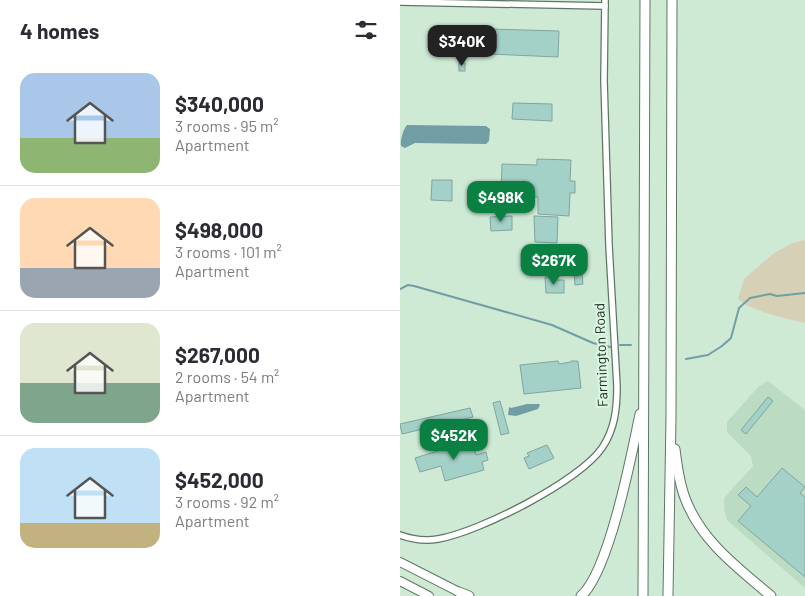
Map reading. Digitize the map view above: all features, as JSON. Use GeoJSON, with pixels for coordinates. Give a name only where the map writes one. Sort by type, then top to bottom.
{"type":"FeatureCollection","features":[{"type":"Feature","properties":{"kind":"highway"},"geometry":{"type":"LineString","coordinates":[[643,596],[645,0]]}},
{"type":"Feature","properties":{"kind":"highway"},"geometry":{"type":"LineString","coordinates":[[668,596],[671,417],[672,0]]}},
{"type":"Feature","properties":{"kind":"highway"},"geometry":{"type":"LineString","coordinates":[[580,596],[596,576],[614,525],[644,394]]}},
{"type":"Feature","properties":{"kind":"highway"},"geometry":{"type":"LineString","coordinates":[[671,417],[678,475],[694,518],[709,540],[729,561],[771,596]]}},
{"type":"Feature","properties":{"kind":"main road"},"geometry":{"type":"LineString","coordinates":[[400,562],[465,595]]}},
{"type":"Feature","properties":{"kind":"main road"},"geometry":{"type":"LineString","coordinates":[[400,581],[429,596]]}},
{"type":"Feature","properties":{"kind":"street"},"geometry":{"type":"LineString","coordinates":[[400,2],[605,3]]}},
{"type":"Feature","properties":{"kind":"street","name":"Farmington Road"},"geometry":{"type":"LineString","coordinates":[[400,535],[422,540],[436,540],[465,532],[527,502],[569,479],[590,463],[603,447],[612,428],[617,409],[604,81],[605,3]]}},
{"type":"Feature","properties":{"kind":"shaded area"},"geometry":{"type":"Polygon","coordinates":[[[805,240],[805,323],[752,308],[738,299],[744,279],[774,253],[793,243],[805,240]]]}},
{"type":"Feature","properties":{"kind":"shaded area"},"geometry":{"type":"Polygon","coordinates":[[[768,381],[805,410],[805,588],[727,520],[724,509],[724,498],[753,466],[751,456],[727,432],[727,422],[759,386],[768,381]]]}},
{"type":"Feature","properties":{"kind":"water"},"geometry":{"type":"Polygon","coordinates":[[[407,125],[486,126],[490,129],[489,141],[486,144],[415,143],[405,148],[401,146],[401,141],[407,125]]]}},
{"type":"Feature","properties":{"kind":"water"},"geometry":{"type":"Polygon","coordinates":[[[527,404],[540,405],[538,409],[516,416],[508,415],[509,407],[527,404]]]}},
{"type":"Feature","properties":{"kind":"building"},"geometry":{"type":"Polygon","coordinates":[[[490,29],[559,31],[558,57],[489,54],[490,29]]]}},
{"type":"Feature","properties":{"kind":"building"},"geometry":{"type":"Polygon","coordinates":[[[459,63],[465,63],[465,71],[459,71],[459,63]]]}},
{"type":"Feature","properties":{"kind":"building"},"geometry":{"type":"Polygon","coordinates":[[[513,103],[552,104],[552,121],[512,119],[513,103]]]}},
{"type":"Feature","properties":{"kind":"building"},"geometry":{"type":"Polygon","coordinates":[[[537,159],[571,160],[570,181],[575,181],[575,193],[570,193],[569,216],[538,214],[538,197],[501,196],[502,164],[537,165],[537,159]]]}},
{"type":"Feature","properties":{"kind":"building"},"geometry":{"type":"Polygon","coordinates":[[[432,180],[452,180],[452,201],[431,200],[432,180]]]}},
{"type":"Feature","properties":{"kind":"building"},"geometry":{"type":"Polygon","coordinates":[[[512,216],[512,230],[491,231],[490,217],[512,216]]]}},
{"type":"Feature","properties":{"kind":"building"},"geometry":{"type":"Polygon","coordinates":[[[534,216],[558,217],[557,243],[535,242],[534,216]]]}},
{"type":"Feature","properties":{"kind":"building"},"geometry":{"type":"Polygon","coordinates":[[[574,272],[582,272],[583,284],[575,285],[574,272]]]}},
{"type":"Feature","properties":{"kind":"building"},"geometry":{"type":"Polygon","coordinates":[[[545,277],[552,277],[552,280],[564,280],[564,293],[546,293],[545,277]]]}},
{"type":"Feature","properties":{"kind":"building"},"geometry":{"type":"Polygon","coordinates":[[[558,361],[559,364],[578,361],[581,388],[524,394],[520,365],[558,361]]]}},
{"type":"Feature","properties":{"kind":"building"},"geometry":{"type":"Polygon","coordinates":[[[768,397],[773,401],[746,434],[741,430],[768,397]]]}},
{"type":"Feature","properties":{"kind":"building"},"geometry":{"type":"Polygon","coordinates":[[[500,401],[509,433],[501,435],[493,403],[500,401]]]}},
{"type":"Feature","properties":{"kind":"building"},"geometry":{"type":"Polygon","coordinates":[[[470,408],[473,417],[402,434],[400,424],[470,408]]]}},
{"type":"Feature","properties":{"kind":"building"},"geometry":{"type":"Polygon","coordinates":[[[467,440],[467,443],[472,442],[476,455],[486,452],[488,460],[482,462],[484,470],[445,481],[441,466],[420,472],[415,458],[444,449],[443,446],[448,445],[449,448],[463,444],[462,442],[467,440]]]}},
{"type":"Feature","properties":{"kind":"building"},"geometry":{"type":"Polygon","coordinates":[[[547,445],[554,458],[529,469],[524,458],[529,456],[527,453],[547,445]]]}},
{"type":"Feature","properties":{"kind":"building"},"geometry":{"type":"Polygon","coordinates":[[[782,468],[805,487],[800,493],[805,497],[805,577],[738,521],[751,506],[738,495],[746,487],[757,497],[782,468]]]}},
{"type":"Feature","properties":{"kind":"waterway"},"geometry":{"type":"LineString","coordinates":[[400,289],[408,285],[414,286],[552,325],[593,343],[610,347]]}},
{"type":"Feature","properties":{"kind":"waterway"},"geometry":{"type":"LineString","coordinates":[[686,359],[708,355],[731,338],[739,308],[750,298],[770,294],[777,296],[805,293]]}},
{"type":"Feature","properties":{"kind":"waterway"},"geometry":{"type":"LineString","coordinates":[[620,345],[631,345]]}}]}
